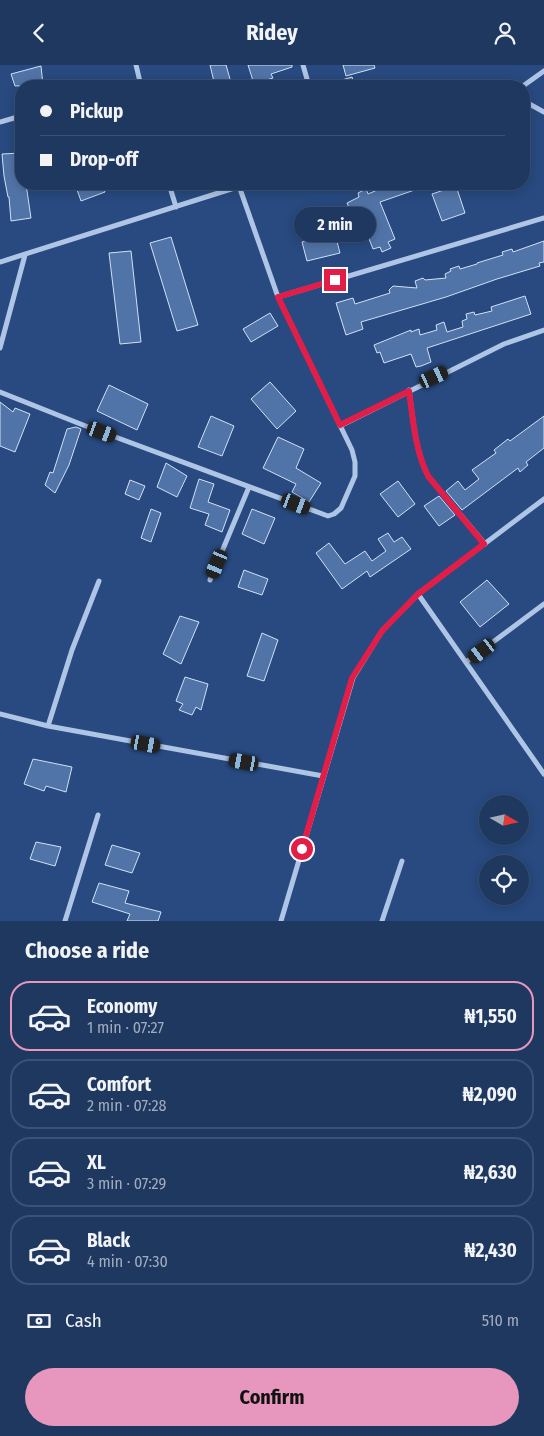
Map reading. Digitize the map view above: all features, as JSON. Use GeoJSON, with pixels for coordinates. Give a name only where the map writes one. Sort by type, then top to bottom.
{"type":"FeatureCollection","features":[{"type":"Feature","properties":{"kind":"street"},"geometry":{"type":"LineString","coordinates":[[136,65],[140,80]]}},
{"type":"Feature","properties":{"kind":"street"},"geometry":{"type":"LineString","coordinates":[[303,65],[307,80]]}},
{"type":"Feature","properties":{"kind":"street"},"geometry":{"type":"LineString","coordinates":[[530,81],[544,71]]}},
{"type":"Feature","properties":{"kind":"street"},"geometry":{"type":"LineString","coordinates":[[530,104],[544,112]]}},
{"type":"Feature","properties":{"kind":"street"},"geometry":{"type":"LineString","coordinates":[[0,121],[15,117]]}},
{"type":"Feature","properties":{"kind":"street"},"geometry":{"type":"LineString","coordinates":[[171,190],[176,207]]}},
{"type":"Feature","properties":{"kind":"street"},"geometry":{"type":"LineString","coordinates":[[0,262],[227,190]]}},
{"type":"Feature","properties":{"kind":"street"},"geometry":{"type":"LineString","coordinates":[[0,392],[83,425],[328,516],[334,514],[341,508],[355,476],[355,462],[352,450],[278,297],[240,190]]}},
{"type":"Feature","properties":{"kind":"street"},"geometry":{"type":"LineString","coordinates":[[278,297],[544,218]]}},
{"type":"Feature","properties":{"kind":"street"},"geometry":{"type":"LineString","coordinates":[[0,348],[25,255]]}},
{"type":"Feature","properties":{"kind":"street"},"geometry":{"type":"LineString","coordinates":[[340,425],[504,344],[544,330]]}},
{"type":"Feature","properties":{"kind":"street"},"geometry":{"type":"LineString","coordinates":[[409,391],[418,451],[422,464],[428,476],[484,544]]}},
{"type":"Feature","properties":{"kind":"street"},"geometry":{"type":"LineString","coordinates":[[210,580],[249,487]]}},
{"type":"Feature","properties":{"kind":"street"},"geometry":{"type":"LineString","coordinates":[[281,921],[352,678],[382,631],[418,594],[544,499]]}},
{"type":"Feature","properties":{"kind":"street"},"geometry":{"type":"LineString","coordinates":[[48,726],[72,650],[100,581]]}},
{"type":"Feature","properties":{"kind":"street"},"geometry":{"type":"LineString","coordinates":[[418,594],[544,773]]}},
{"type":"Feature","properties":{"kind":"street"},"geometry":{"type":"LineString","coordinates":[[466,663],[544,604]]}},
{"type":"Feature","properties":{"kind":"street"},"geometry":{"type":"LineString","coordinates":[[0,714],[48,726],[323,776]]}},
{"type":"Feature","properties":{"kind":"street"},"geometry":{"type":"LineString","coordinates":[[65,921],[98,815]]}},
{"type":"Feature","properties":{"kind":"street"},"geometry":{"type":"LineString","coordinates":[[382,921],[402,861]]}},
{"type":"Feature","properties":{"kind":"building"},"geometry":{"type":"Polygon","coordinates":[[[210,65],[226,65],[230,80],[214,80],[210,65]]]}},
{"type":"Feature","properties":{"kind":"building"},"geometry":{"type":"Polygon","coordinates":[[[248,65],[292,65],[292,67],[271,74],[273,78],[253,80],[248,65]]]}},
{"type":"Feature","properties":{"kind":"building"},"geometry":{"type":"Polygon","coordinates":[[[343,65],[374,65],[375,68],[346,76],[343,65]]]}},
{"type":"Feature","properties":{"kind":"building"},"geometry":{"type":"Polygon","coordinates":[[[41,66],[42,80],[15,80],[15,86],[11,74],[41,66]]]}},
{"type":"Feature","properties":{"kind":"building"},"geometry":{"type":"Polygon","coordinates":[[[352,77],[353,80],[342,80],[352,77]]]}},
{"type":"Feature","properties":{"kind":"building"},"geometry":{"type":"Polygon","coordinates":[[[15,153],[15,190],[27,190],[31,218],[11,221],[2,154],[15,153]]]}},
{"type":"Feature","properties":{"kind":"building"},"geometry":{"type":"Polygon","coordinates":[[[77,190],[104,190],[105,192],[81,201],[77,190]]]}},
{"type":"Feature","properties":{"kind":"building"},"geometry":{"type":"Polygon","coordinates":[[[364,190],[366,190],[368,194],[377,190],[415,190],[380,202],[395,239],[388,242],[391,248],[382,252],[380,247],[373,249],[362,221],[356,224],[347,203],[359,197],[358,193],[364,190]]]}},
{"type":"Feature","properties":{"kind":"building"},"geometry":{"type":"Polygon","coordinates":[[[444,190],[457,190],[465,213],[442,221],[432,194],[444,190]]]}},
{"type":"Feature","properties":{"kind":"building"},"geometry":{"type":"Polygon","coordinates":[[[335,234],[340,253],[307,261],[302,242],[335,234]]]}},
{"type":"Feature","properties":{"kind":"building"},"geometry":{"type":"Polygon","coordinates":[[[171,237],[198,325],[177,331],[150,243],[171,237]]]}},
{"type":"Feature","properties":{"kind":"building"},"geometry":{"type":"Polygon","coordinates":[[[544,241],[544,262],[539,263],[540,266],[446,297],[361,322],[363,329],[346,335],[336,303],[353,298],[355,304],[390,293],[389,290],[393,286],[417,288],[415,281],[423,278],[425,280],[446,278],[445,274],[451,271],[450,269],[459,266],[460,269],[477,264],[503,255],[502,252],[512,249],[513,252],[544,241]]]}},
{"type":"Feature","properties":{"kind":"building"},"geometry":{"type":"Polygon","coordinates":[[[131,251],[141,342],[120,344],[109,253],[131,251]]]}},
{"type":"Feature","properties":{"kind":"building"},"geometry":{"type":"Polygon","coordinates":[[[525,296],[531,314],[427,348],[431,362],[421,366],[416,367],[411,354],[384,363],[380,352],[377,353],[374,345],[411,330],[411,332],[419,329],[420,335],[437,330],[436,325],[444,322],[447,332],[463,327],[462,321],[467,319],[466,314],[474,312],[475,315],[492,311],[491,307],[525,296]]]}},
{"type":"Feature","properties":{"kind":"building"},"geometry":{"type":"Polygon","coordinates":[[[270,313],[278,326],[251,342],[243,329],[270,313]]]}},
{"type":"Feature","properties":{"kind":"building"},"geometry":{"type":"Polygon","coordinates":[[[270,382],[296,411],[277,429],[251,399],[270,382]]]}},
{"type":"Feature","properties":{"kind":"building"},"geometry":{"type":"Polygon","coordinates":[[[109,385],[148,404],[137,430],[97,411],[109,385]]]}},
{"type":"Feature","properties":{"kind":"building"},"geometry":{"type":"Polygon","coordinates":[[[0,402],[13,412],[15,408],[30,414],[15,452],[0,446],[0,402]]]}},
{"type":"Feature","properties":{"kind":"building"},"geometry":{"type":"Polygon","coordinates":[[[211,416],[234,426],[222,456],[198,447],[211,416]]]}},
{"type":"Feature","properties":{"kind":"building"},"geometry":{"type":"Polygon","coordinates":[[[544,416],[544,448],[526,462],[528,465],[520,472],[518,468],[462,510],[446,491],[458,481],[465,490],[479,479],[472,470],[496,453],[494,450],[508,439],[510,441],[544,416]]]}},
{"type":"Feature","properties":{"kind":"building"},"geometry":{"type":"Polygon","coordinates":[[[76,427],[81,429],[69,465],[55,493],[45,485],[50,472],[53,473],[67,429],[76,427]]]}},
{"type":"Feature","properties":{"kind":"building"},"geometry":{"type":"Polygon","coordinates":[[[278,437],[304,449],[296,468],[321,483],[309,502],[292,492],[296,484],[263,468],[278,437]]]}},
{"type":"Feature","properties":{"kind":"building"},"geometry":{"type":"Polygon","coordinates":[[[166,463],[187,476],[177,497],[157,487],[166,463]]]}},
{"type":"Feature","properties":{"kind":"building"},"geometry":{"type":"Polygon","coordinates":[[[199,479],[214,484],[208,502],[230,510],[222,532],[205,525],[209,514],[190,508],[199,479]]]}},
{"type":"Feature","properties":{"kind":"building"},"geometry":{"type":"Polygon","coordinates":[[[130,480],[145,486],[139,500],[125,494],[130,480]]]}},
{"type":"Feature","properties":{"kind":"building"},"geometry":{"type":"Polygon","coordinates":[[[398,481],[415,504],[398,517],[380,494],[398,481]]]}},
{"type":"Feature","properties":{"kind":"building"},"geometry":{"type":"Polygon","coordinates":[[[439,496],[455,515],[439,526],[424,506],[439,496]]]}},
{"type":"Feature","properties":{"kind":"building"},"geometry":{"type":"Polygon","coordinates":[[[151,509],[161,513],[151,542],[141,538],[151,509]]]}},
{"type":"Feature","properties":{"kind":"building"},"geometry":{"type":"Polygon","coordinates":[[[252,509],[275,518],[264,544],[242,534],[252,509]]]}},
{"type":"Feature","properties":{"kind":"building"},"geometry":{"type":"Polygon","coordinates":[[[388,533],[394,542],[402,537],[411,549],[370,577],[367,571],[342,589],[316,553],[329,543],[345,564],[365,551],[372,561],[386,551],[378,539],[388,533]]]}},
{"type":"Feature","properties":{"kind":"building"},"geometry":{"type":"Polygon","coordinates":[[[244,570],[268,579],[262,595],[238,587],[244,570]]]}},
{"type":"Feature","properties":{"kind":"building"},"geometry":{"type":"Polygon","coordinates":[[[487,580],[509,604],[480,627],[460,602],[487,580]]]}},
{"type":"Feature","properties":{"kind":"building"},"geometry":{"type":"Polygon","coordinates":[[[180,616],[199,622],[181,664],[163,654],[180,616]]]}},
{"type":"Feature","properties":{"kind":"building"},"geometry":{"type":"Polygon","coordinates":[[[262,633],[278,640],[264,681],[247,676],[262,633]]]}},
{"type":"Feature","properties":{"kind":"building"},"geometry":{"type":"Polygon","coordinates":[[[185,677],[208,684],[201,710],[196,707],[192,715],[179,710],[183,704],[176,701],[185,677]]]}},
{"type":"Feature","properties":{"kind":"building"},"geometry":{"type":"Polygon","coordinates":[[[33,759],[72,767],[66,792],[46,786],[44,791],[24,784],[33,759]]]}},
{"type":"Feature","properties":{"kind":"building"},"geometry":{"type":"Polygon","coordinates":[[[36,842],[61,847],[55,866],[30,859],[36,842]]]}},
{"type":"Feature","properties":{"kind":"building"},"geometry":{"type":"Polygon","coordinates":[[[112,845],[140,853],[132,873],[105,865],[112,845]]]}},
{"type":"Feature","properties":{"kind":"building"},"geometry":{"type":"Polygon","coordinates":[[[99,883],[129,891],[125,903],[161,912],[158,921],[127,921],[130,914],[92,902],[99,883]]]}},
{"type":"Feature","properties":{"kind":"route"},"geometry":{"type":"LineString","coordinates":[[302,849],[352,678],[382,631],[418,594],[484,544],[428,476],[422,464],[418,451],[409,391],[340,425],[278,297],[335,280]]}}]}
